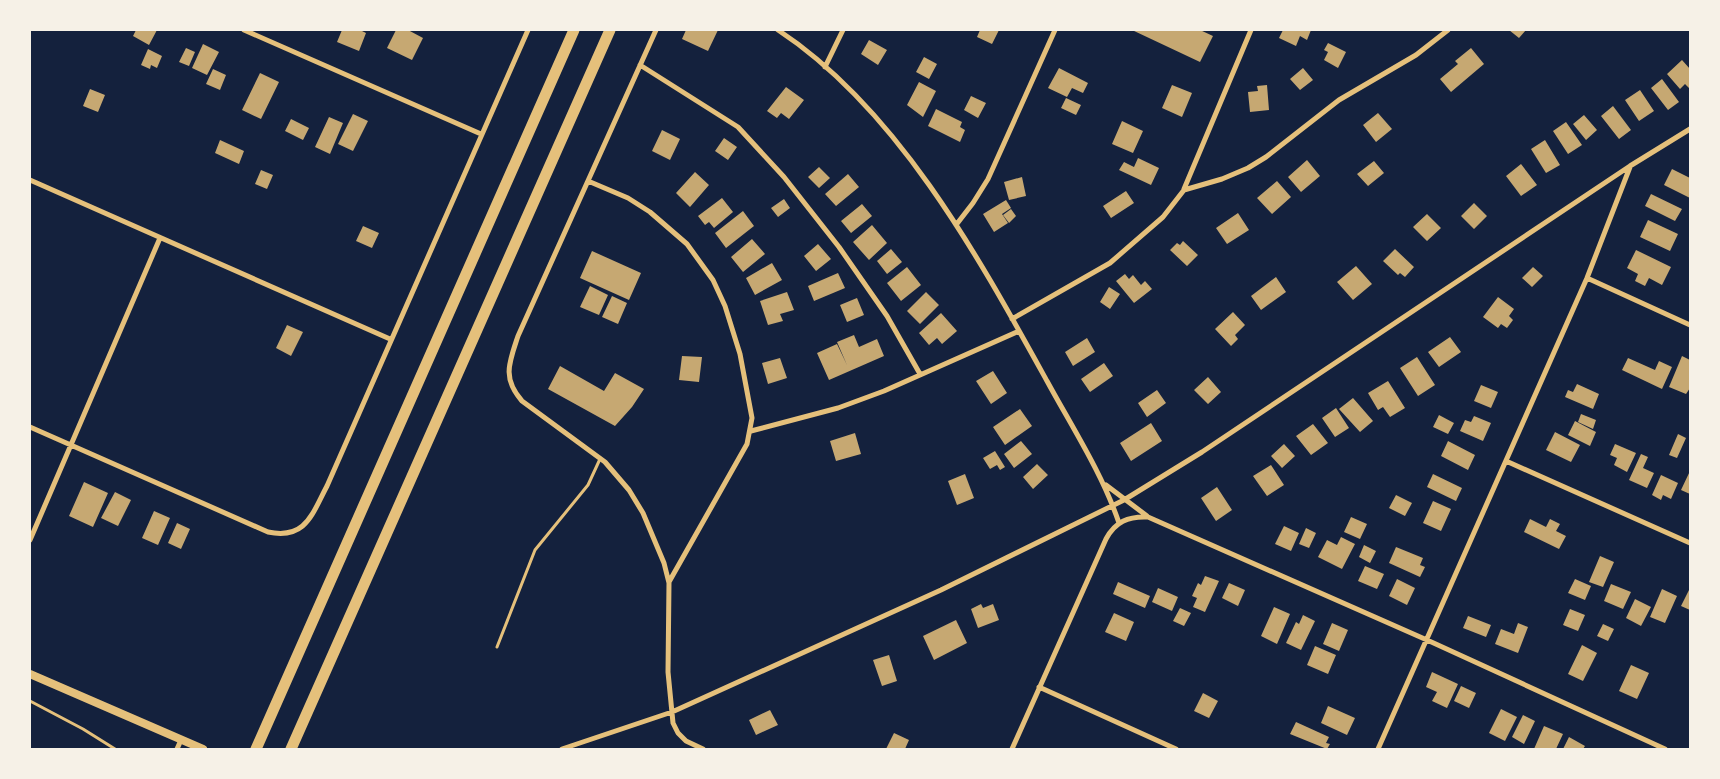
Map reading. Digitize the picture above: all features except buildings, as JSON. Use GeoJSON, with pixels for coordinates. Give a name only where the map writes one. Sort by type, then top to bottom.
{"type":"FeatureCollection","features":[{"type":"Feature","properties":{"kind":"highway"},"geometry":{"type":"LineString","coordinates":[[256,749],[574,30]]}},
{"type":"Feature","properties":{"kind":"highway"},"geometry":{"type":"LineString","coordinates":[[291,749],[610,30]]}},
{"type":"Feature","properties":{"kind":"street"},"geometry":{"type":"LineString","coordinates":[[244,30],[481,134]]}},
{"type":"Feature","properties":{"kind":"street"},"geometry":{"type":"LineString","coordinates":[[30,427],[268,532],[292,533],[307,523],[323,493],[528,30]]}},
{"type":"Feature","properties":{"kind":"street"},"geometry":{"type":"LineString","coordinates":[[656,30],[518,336],[509,367],[512,388],[522,401],[600,459],[630,490],[644,513],[664,563],[669,583],[668,672],[673,723],[678,733],[686,741],[703,749]]}},
{"type":"Feature","properties":{"kind":"street"},"geometry":{"type":"LineString","coordinates":[[778,30],[826,67],[896,143],[956,225],[1019,331],[1103,483],[1118,523]]}},
{"type":"Feature","properties":{"kind":"street"},"geometry":{"type":"LineString","coordinates":[[826,67],[842,30]]}},
{"type":"Feature","properties":{"kind":"street"},"geometry":{"type":"LineString","coordinates":[[956,225],[974,203],[988,179],[1055,30]]}},
{"type":"Feature","properties":{"kind":"street"},"geometry":{"type":"LineString","coordinates":[[1012,319],[1110,263],[1163,217],[1184,190],[1251,30]]}},
{"type":"Feature","properties":{"kind":"street"},"geometry":{"type":"LineString","coordinates":[[1184,190],[1222,179],[1248,168],[1266,157],[1339,100],[1416,55],[1448,30]]}},
{"type":"Feature","properties":{"kind":"street"},"geometry":{"type":"LineString","coordinates":[[640,65],[738,127],[784,177],[839,247],[887,316],[920,374]]}},
{"type":"Feature","properties":{"kind":"street"},"geometry":{"type":"LineString","coordinates":[[562,749],[672,712],[941,590],[1124,500],[1202,452],[1630,166],[1690,129]]}},
{"type":"Feature","properties":{"kind":"street"},"geometry":{"type":"LineString","coordinates":[[1378,749],[1587,278],[1630,166]]}},
{"type":"Feature","properties":{"kind":"street"},"geometry":{"type":"LineString","coordinates":[[30,180],[390,339]]}},
{"type":"Feature","properties":{"kind":"street"},"geometry":{"type":"LineString","coordinates":[[588,181],[628,198],[650,212],[687,244],[712,280],[734,328],[752,418],[751,430],[747,444],[669,583]]}},
{"type":"Feature","properties":{"kind":"street"},"geometry":{"type":"LineString","coordinates":[[30,540],[160,238]]}},
{"type":"Feature","properties":{"kind":"street"},"geometry":{"type":"LineString","coordinates":[[1587,278],[1690,325]]}},
{"type":"Feature","properties":{"kind":"street"},"geometry":{"type":"LineString","coordinates":[[751,430],[838,408],[884,391],[1019,331]]}},
{"type":"Feature","properties":{"kind":"street"},"geometry":{"type":"LineString","coordinates":[[1506,461],[1690,543]]}},
{"type":"Feature","properties":{"kind":"street"},"geometry":{"type":"LineString","coordinates":[[1103,483],[1148,517],[1427,640],[1664,749]]}},
{"type":"Feature","properties":{"kind":"street"},"geometry":{"type":"LineString","coordinates":[[1012,749],[1106,539],[1118,523],[1130,517],[1148,517]]}},
{"type":"Feature","properties":{"kind":"street"},"geometry":{"type":"LineString","coordinates":[[30,674],[202,749]]}},
{"type":"Feature","properties":{"kind":"street"},"geometry":{"type":"LineString","coordinates":[[1039,688],[1176,749]]}},
{"type":"Feature","properties":{"kind":"street"},"geometry":{"type":"LineString","coordinates":[[177,749],[181,740]]}},
{"type":"Feature","properties":{"kind":"lane"},"geometry":{"type":"LineString","coordinates":[[497,647],[535,550],[588,485],[600,459]]}},
{"type":"Feature","properties":{"kind":"lane"},"geometry":{"type":"LineString","coordinates":[[30,701],[83,729],[115,749]]}}]}
